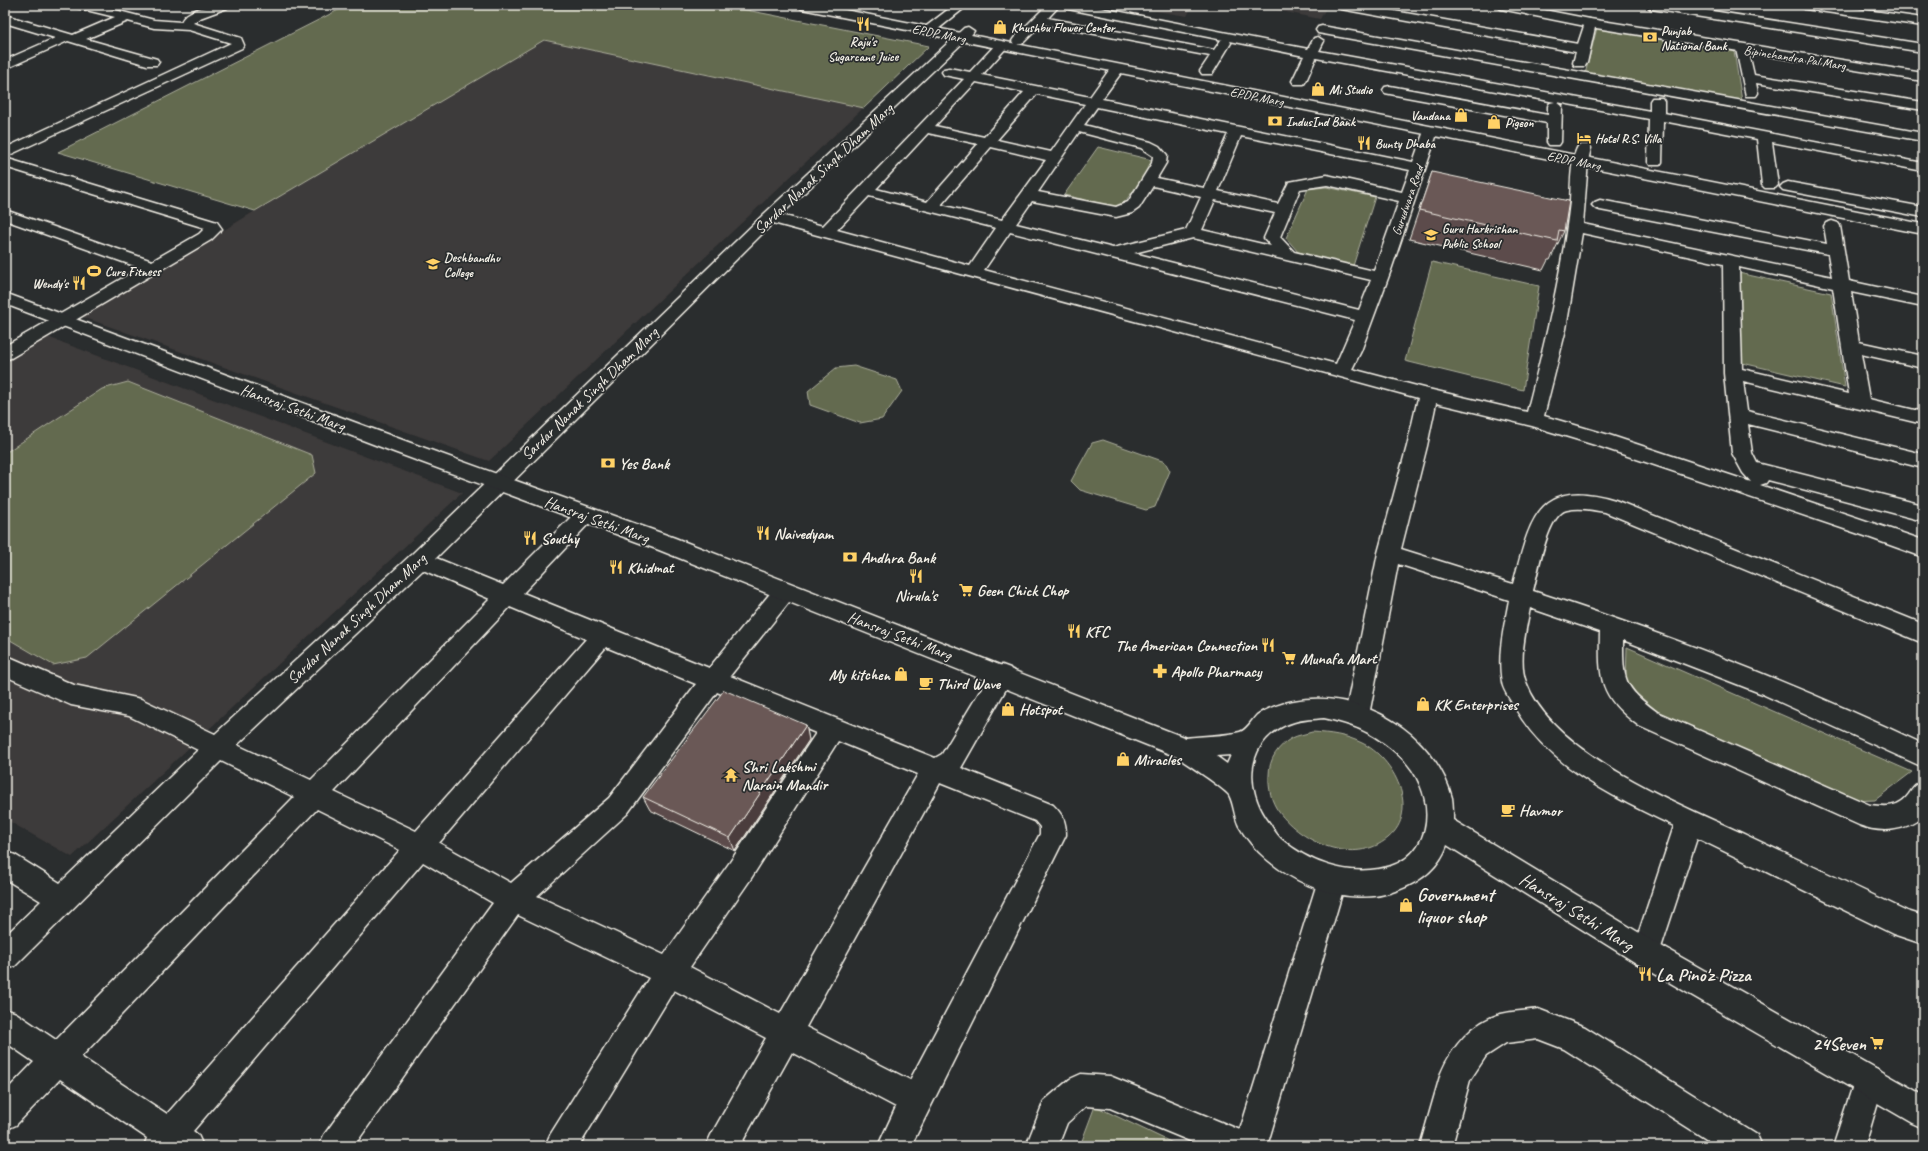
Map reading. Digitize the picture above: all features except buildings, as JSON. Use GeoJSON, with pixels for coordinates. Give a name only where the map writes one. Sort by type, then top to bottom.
{"type":"FeatureCollection","features":[{"type":"Feature","properties":{"kind":"street"},"geometry":{"type":"LineString","coordinates":[[5,153],[238,45],[237,41],[190,26],[154,24],[82,5]]}},
{"type":"Feature","properties":{"kind":"street"},"geometry":{"type":"LineString","coordinates":[[190,26],[187,21],[190,18],[223,5]]}},
{"type":"Feature","properties":{"kind":"street","name":"EPDP Marg"},"geometry":{"type":"LineString","coordinates":[[802,5],[965,34],[1126,56]]}},
{"type":"Feature","properties":{"kind":"street","name":"EPDP Marg"},"geometry":{"type":"LineString","coordinates":[[857,5],[933,28]]}},
{"type":"Feature","properties":{"kind":"street"},"geometry":{"type":"LineString","coordinates":[[933,28],[962,5]]}},
{"type":"Feature","properties":{"kind":"street"},"geometry":{"type":"LineString","coordinates":[[1018,41],[1054,5]]}},
{"type":"Feature","properties":{"kind":"street"},"geometry":{"type":"LineString","coordinates":[[1068,5],[1395,70],[1657,116],[1923,167]]}},
{"type":"Feature","properties":{"kind":"street","name":"Bipinchandra Pal Marg"},"geometry":{"type":"LineString","coordinates":[[1501,5],[1590,23],[1742,49],[1923,77]]}},
{"type":"Feature","properties":{"kind":"street"},"geometry":{"type":"LineString","coordinates":[[1650,5],[1923,48]]}},
{"type":"Feature","properties":{"kind":"street"},"geometry":{"type":"LineString","coordinates":[[1805,5],[1873,10],[1923,22]]}},
{"type":"Feature","properties":{"kind":"street"},"geometry":{"type":"LineString","coordinates":[[1298,87],[1322,30],[1335,10],[1582,49]]}},
{"type":"Feature","properties":{"kind":"street"},"geometry":{"type":"LineString","coordinates":[[5,65],[126,17]]}},
{"type":"Feature","properties":{"kind":"street"},"geometry":{"type":"LineString","coordinates":[[5,19],[152,62]]}},
{"type":"Feature","properties":{"kind":"street"},"geometry":{"type":"LineString","coordinates":[[1038,20],[1217,54]]}},
{"type":"Feature","properties":{"kind":"street"},"geometry":{"type":"LineString","coordinates":[[1578,76],[1582,49],[1590,23]]}},
{"type":"Feature","properties":{"kind":"street"},"geometry":{"type":"LineString","coordinates":[[1322,30],[1923,137]]}},
{"type":"Feature","properties":{"kind":"street","name":"EPDP Marg"},"geometry":{"type":"LineString","coordinates":[[965,34],[1002,46],[1431,131],[1583,155],[1923,229]]}},
{"type":"Feature","properties":{"kind":"street","name":"Sardar Nanak Singh Dham Marg"},"geometry":{"type":"LineString","coordinates":[[5,956],[217,748],[420,560],[497,482],[770,217],[965,34]]}},
{"type":"Feature","properties":{"kind":"street"},"geometry":{"type":"LineString","coordinates":[[1207,71],[1229,37]]}},
{"type":"Feature","properties":{"kind":"street"},"geometry":{"type":"LineString","coordinates":[[827,232],[1002,46]]}},
{"type":"Feature","properties":{"kind":"street"},"geometry":{"type":"LineString","coordinates":[[1742,49],[1755,108]]}},
{"type":"Feature","properties":{"kind":"street","name":"EPDP Marg"},"geometry":{"type":"LineString","coordinates":[[1192,68],[1222,74]]}},
{"type":"Feature","properties":{"kind":"street"},"geometry":{"type":"LineString","coordinates":[[973,273],[1117,69]]}},
{"type":"Feature","properties":{"kind":"street"},"geometry":{"type":"LineString","coordinates":[[1395,70],[1388,95],[1554,120]]}},
{"type":"Feature","properties":{"kind":"street"},"geometry":{"type":"LineString","coordinates":[[949,72],[1418,167]]}},
{"type":"Feature","properties":{"kind":"street"},"geometry":{"type":"LineString","coordinates":[[1748,78],[1923,106]]}},
{"type":"Feature","properties":{"kind":"street"},"geometry":{"type":"LineString","coordinates":[[930,208],[1032,90]]}},
{"type":"Feature","properties":{"kind":"street"},"geometry":{"type":"LineString","coordinates":[[1655,162],[1658,90]]}},
{"type":"Feature","properties":{"kind":"street"},"geometry":{"type":"LineString","coordinates":[[1554,142],[1556,98]]}},
{"type":"Feature","properties":{"kind":"street","name":"EPDP Marg"},"geometry":{"type":"LineString","coordinates":[[1456,122],[1554,142],[1583,155],[1655,162],[1670,165]]}},
{"type":"Feature","properties":{"kind":"street"},"geometry":{"type":"LineString","coordinates":[[1028,195],[1116,212],[1126,210],[1134,206],[1159,163],[1160,155],[1154,149],[1146,145],[1075,127]]}},
{"type":"Feature","properties":{"kind":"street"},"geometry":{"type":"LineString","coordinates":[[925,128],[1054,157]]}},
{"type":"Feature","properties":{"kind":"street"},"geometry":{"type":"LineString","coordinates":[[1193,233],[1236,130]]}},
{"type":"Feature","properties":{"kind":"street","name":"Gurudwara Road"},"geometry":{"type":"LineString","coordinates":[[1342,371],[1352,351],[1382,273],[1431,131]]}},
{"type":"Feature","properties":{"kind":"street"},"geometry":{"type":"LineString","coordinates":[[1764,137],[1770,185]]}},
{"type":"Feature","properties":{"kind":"street"},"geometry":{"type":"LineString","coordinates":[[1534,420],[1557,329],[1575,227],[1583,155]]}},
{"type":"Feature","properties":{"kind":"street"},"geometry":{"type":"LineString","coordinates":[[5,162],[211,225],[214,228],[205,238],[152,267],[5,354]]}},
{"type":"Feature","properties":{"kind":"street"},"geometry":{"type":"LineString","coordinates":[[1289,256],[1272,238],[1294,185],[1326,180],[1408,198]]}},
{"type":"Feature","properties":{"kind":"street"},"geometry":{"type":"LineString","coordinates":[[1747,180],[1770,185],[1833,194],[1923,212]]}},
{"type":"Feature","properties":{"kind":"street"},"geometry":{"type":"LineString","coordinates":[[1149,181],[1284,210]]}},
{"type":"Feature","properties":{"kind":"street"},"geometry":{"type":"LineString","coordinates":[[866,191],[1113,252],[1365,317]]}},
{"type":"Feature","properties":{"kind":"street"},"geometry":{"type":"LineString","coordinates":[[1600,205],[1836,251]]}},
{"type":"Feature","properties":{"kind":"street"},"geometry":{"type":"LineString","coordinates":[[5,215],[152,267]]}},
{"type":"Feature","properties":{"kind":"street"},"geometry":{"type":"LineString","coordinates":[[770,217],[1428,395],[1534,420],[1602,440],[1777,500],[1872,530],[1923,549]]}},
{"type":"Feature","properties":{"kind":"street"},"geometry":{"type":"LineString","coordinates":[[1832,226],[1860,403]]}},
{"type":"Feature","properties":{"kind":"street"},"geometry":{"type":"LineString","coordinates":[[1575,227],[1842,286],[1923,302]]}},
{"type":"Feature","properties":{"kind":"street"},"geometry":{"type":"LineString","coordinates":[[1113,252],[1193,233],[1289,256],[1382,273]]}},
{"type":"Feature","properties":{"kind":"street"},"geometry":{"type":"LineString","coordinates":[[1731,261],[1733,374],[1742,453],[1750,468],[1777,500]]}},
{"type":"Feature","properties":{"kind":"street","name":"Hansraj Sethi Marg"},"geometry":{"type":"LineString","coordinates":[[5,298],[585,515],[667,544],[1002,675],[1157,739],[1186,749]]}},
{"type":"Feature","properties":{"kind":"street"},"geometry":{"type":"LineString","coordinates":[[1852,346],[1923,362]]}},
{"type":"Feature","properties":{"kind":"street"},"geometry":{"type":"LineString","coordinates":[[1733,374],[1923,418]]}},
{"type":"Feature","properties":{"kind":"street"},"geometry":{"type":"LineString","coordinates":[[1357,715],[1389,553],[1417,446],[1428,395]]}},
{"type":"Feature","properties":{"kind":"street"},"geometry":{"type":"LineString","coordinates":[[1738,415],[1923,461]]}},
{"type":"Feature","properties":{"kind":"street"},"geometry":{"type":"LineString","coordinates":[[1750,468],[1923,513]]}},
{"type":"Feature","properties":{"kind":"street"},"geometry":{"type":"LineString","coordinates":[[1923,634],[1614,508],[1581,501],[1560,503],[1548,515],[1537,535],[1511,648],[1514,683],[1534,718],[1563,748],[1600,775],[1689,821],[1903,924],[1923,930]]}},
{"type":"Feature","properties":{"kind":"street"},"geometry":{"type":"LineString","coordinates":[[5,1114],[585,515]]}},
{"type":"Feature","properties":{"kind":"street"},"geometry":{"type":"LineString","coordinates":[[1389,553],[1611,626],[1757,681],[1880,735],[1923,756]]}},
{"type":"Feature","properties":{"kind":"street"},"geometry":{"type":"LineString","coordinates":[[420,560],[602,636],[1044,813],[1053,823],[1054,835],[916,1100],[894,1146]]}},
{"type":"Feature","properties":{"kind":"street"},"geometry":{"type":"LineString","coordinates":[[335,1146],[513,899],[618,806],[713,680],[785,591]]}},
{"type":"Feature","properties":{"kind":"street"},"geometry":{"type":"LineString","coordinates":[[1611,626],[1612,677],[1618,693],[1630,707],[1648,719],[1868,817],[1889,819],[1904,815],[1917,806],[1923,794]]}},
{"type":"Feature","properties":{"kind":"street"},"geometry":{"type":"LineString","coordinates":[[5,1024],[173,1142],[419,846],[602,636]]}},
{"type":"Feature","properties":{"kind":"street"},"geometry":{"type":"LineString","coordinates":[[5,665],[71,695],[132,706],[419,846],[513,899],[669,972],[916,1100]]}},
{"type":"Feature","properties":{"kind":"street"},"geometry":{"type":"LineString","coordinates":[[722,1146],[934,770],[951,762],[1002,675]]}},
{"type":"Feature","properties":{"kind":"street"},"geometry":{"type":"LineString","coordinates":[[1324,708],[1357,715],[1385,729],[1409,748],[1428,772],[1439,799],[1440,826],[1432,849],[1415,868],[1392,880],[1363,885],[1332,880],[1303,869],[1271,847],[1249,818],[1239,787],[1240,763],[1248,742],[1267,722],[1293,711],[1324,708]]}},
{"type":"Feature","properties":{"kind":"street"},"geometry":{"type":"LineString","coordinates":[[561,1146],[669,972],[740,871],[833,728]]}},
{"type":"Feature","properties":{"kind":"street"},"geometry":{"type":"LineString","coordinates":[[1186,749],[1248,742]]}},
{"type":"Feature","properties":{"kind":"street"},"geometry":{"type":"LineString","coordinates":[[1186,749],[1239,787]]}},
{"type":"Feature","properties":{"kind":"street"},"geometry":{"type":"LineString","coordinates":[[1646,953],[1689,821]]}},
{"type":"Feature","properties":{"kind":"street","name":"Hansraj Sethi Marg"},"geometry":{"type":"LineString","coordinates":[[1440,826],[1646,953],[1923,1112]]}},
{"type":"Feature","properties":{"kind":"street"},"geometry":{"type":"LineString","coordinates":[[5,864],[62,899]]}},
{"type":"Feature","properties":{"kind":"street"},"geometry":{"type":"LineString","coordinates":[[1251,1146],[1332,880]]}},
{"type":"Feature","properties":{"kind":"street"},"geometry":{"type":"LineString","coordinates":[[1436,1146],[1456,1073],[1475,1045],[1501,1029],[1538,1024],[1574,1038],[1746,1146]]}},
{"type":"Feature","properties":{"kind":"street"},"geometry":{"type":"LineString","coordinates":[[1849,1146],[1868,1081]]}},
{"type":"Feature","properties":{"kind":"street"},"geometry":{"type":"LineString","coordinates":[[1042,1146],[1055,1112],[1081,1090],[1110,1092],[1241,1146]]}},
{"type":"Feature","properties":{"kind":"shaded area","name":"Deshbandhu College"},"geometry":{"type":"Polygon","coordinates":[[[348,5],[721,5],[929,46],[489,461],[83,317],[255,211],[58,152],[348,5]]]}},
{"type":"Feature","properties":{"kind":"shaded area"},"geometry":{"type":"Polygon","coordinates":[[[1118,5],[1193,5],[1187,16],[1118,5]]]}},
{"type":"Feature","properties":{"kind":"shaded area"},"geometry":{"type":"Polygon","coordinates":[[[1251,5],[1328,5],[1320,19],[1251,5]]]}},
{"type":"Feature","properties":{"kind":"shaded area"},"geometry":{"type":"Polygon","coordinates":[[[45,336],[462,493],[72,857],[5,819],[5,361],[45,336]]]}},
{"type":"Feature","properties":{"kind":"green space"},"geometry":{"type":"Polygon","coordinates":[[[348,5],[721,5],[929,46],[864,108],[544,40],[255,211],[58,152],[348,5]]]}},
{"type":"Feature","properties":{"kind":"green space"},"geometry":{"type":"Polygon","coordinates":[[[1597,28],[1734,51],[1742,101],[1585,74],[1597,28]]]}},
{"type":"Feature","properties":{"kind":"green space"},"geometry":{"type":"Polygon","coordinates":[[[1098,147],[1156,161],[1120,208],[1064,195],[1098,147]]]}},
{"type":"Feature","properties":{"kind":"green space"},"geometry":{"type":"Polygon","coordinates":[[[1326,187],[1375,197],[1353,266],[1298,252],[1286,238],[1308,189],[1326,187]]]}},
{"type":"Feature","properties":{"kind":"green space"},"geometry":{"type":"Polygon","coordinates":[[[1432,262],[1539,286],[1523,390],[1405,361],[1432,262]]]}},
{"type":"Feature","properties":{"kind":"green space"},"geometry":{"type":"Polygon","coordinates":[[[1734,272],[1831,293],[1845,387],[1738,362],[1734,272]]]}},
{"type":"Feature","properties":{"kind":"green space"},"geometry":{"type":"Polygon","coordinates":[[[854,366],[897,380],[902,391],[882,419],[860,423],[810,405],[808,391],[836,368],[854,366]]]}},
{"type":"Feature","properties":{"kind":"green space"},"geometry":{"type":"Polygon","coordinates":[[[128,382],[312,455],[316,473],[87,658],[53,665],[5,637],[5,453],[102,389],[128,382]]]}},
{"type":"Feature","properties":{"kind":"green space"},"geometry":{"type":"Polygon","coordinates":[[[1103,440],[1165,462],[1170,471],[1155,507],[1146,510],[1080,490],[1071,481],[1092,443],[1103,440]]]}},
{"type":"Feature","properties":{"kind":"green space"},"geometry":{"type":"Polygon","coordinates":[[[1627,647],[1912,772],[1875,800],[1851,801],[1662,715],[1636,693],[1626,679],[1627,647]]]}},
{"type":"Feature","properties":{"kind":"green space"},"geometry":{"type":"Polygon","coordinates":[[[1312,732],[1350,738],[1374,750],[1384,760],[1393,773],[1403,800],[1402,814],[1398,827],[1388,838],[1374,846],[1360,850],[1345,850],[1329,847],[1301,833],[1289,823],[1276,808],[1272,799],[1269,784],[1269,769],[1273,758],[1282,745],[1287,741],[1294,737],[1312,732]]]}},
{"type":"Feature","properties":{"kind":"green space"},"geometry":{"type":"Polygon","coordinates":[[[1095,1106],[1179,1146],[1080,1146],[1095,1106]]]}},
{"type":"Feature","properties":{"kind":"place","name":"Raju's Sugarcane Juice"},"geometry":{"type":"Point","coordinates":[863,24]}},
{"type":"Feature","properties":{"kind":"place","name":"Khushbu Flower Center"},"geometry":{"type":"Point","coordinates":[1000,27]}},
{"type":"Feature","properties":{"kind":"place","name":"Punjab National Bank"},"geometry":{"type":"Point","coordinates":[1650,37]}},
{"type":"Feature","properties":{"kind":"place","name":"Mi Studio"},"geometry":{"type":"Point","coordinates":[1318,89]}},
{"type":"Feature","properties":{"kind":"place","name":"Vandana"},"geometry":{"type":"Point","coordinates":[1461,115]}},
{"type":"Feature","properties":{"kind":"place","name":"IndusInd Bank"},"geometry":{"type":"Point","coordinates":[1275,121]}},
{"type":"Feature","properties":{"kind":"place","name":"Pigeon"},"geometry":{"type":"Point","coordinates":[1494,122]}},
{"type":"Feature","properties":{"kind":"place","name":"Hotel R.S. Villa"},"geometry":{"type":"Point","coordinates":[1584,138]}},
{"type":"Feature","properties":{"kind":"place","name":"Bunty Dhaba"},"geometry":{"type":"Point","coordinates":[1364,143]}},
{"type":"Feature","properties":{"kind":"place","name":"Guru Harkrishan Public School"},"geometry":{"type":"Point","coordinates":[1431,235]}},
{"type":"Feature","properties":{"kind":"place","name":"Deshbandhu College"},"geometry":{"type":"Point","coordinates":[433,264]}},
{"type":"Feature","properties":{"kind":"place","name":"Cure Fitness"},"geometry":{"type":"Point","coordinates":[94,271]}},
{"type":"Feature","properties":{"kind":"place","name":"Wendy's"},"geometry":{"type":"Point","coordinates":[79,283]}},
{"type":"Feature","properties":{"kind":"place","name":"Yes Bank"},"geometry":{"type":"Point","coordinates":[608,463]}},
{"type":"Feature","properties":{"kind":"place","name":"Naivedyam"},"geometry":{"type":"Point","coordinates":[763,533]}},
{"type":"Feature","properties":{"kind":"place","name":"Southy"},"geometry":{"type":"Point","coordinates":[530,538]}},
{"type":"Feature","properties":{"kind":"place","name":"Andhra Bank"},"geometry":{"type":"Point","coordinates":[850,557]}},
{"type":"Feature","properties":{"kind":"place","name":"Khidmat"},"geometry":{"type":"Point","coordinates":[616,567]}},
{"type":"Feature","properties":{"kind":"place","name":"Nirula's"},"geometry":{"type":"Point","coordinates":[916,576]}},
{"type":"Feature","properties":{"kind":"place","name":"Geen Chick Chop"},"geometry":{"type":"Point","coordinates":[966,590]}},
{"type":"Feature","properties":{"kind":"place","name":"KFC"},"geometry":{"type":"Point","coordinates":[1074,631]}},
{"type":"Feature","properties":{"kind":"place","name":"The American Connection"},"geometry":{"type":"Point","coordinates":[1268,645]}},
{"type":"Feature","properties":{"kind":"place","name":"Munafa Mart"},"geometry":{"type":"Point","coordinates":[1289,658]}},
{"type":"Feature","properties":{"kind":"place","name":"Apollo Pharmacy"},"geometry":{"type":"Point","coordinates":[1160,671]}},
{"type":"Feature","properties":{"kind":"place","name":"My kitchen"},"geometry":{"type":"Point","coordinates":[901,674]}},
{"type":"Feature","properties":{"kind":"place","name":"Third Wave"},"geometry":{"type":"Point","coordinates":[926,683]}},
{"type":"Feature","properties":{"kind":"place","name":"KK Enterprises"},"geometry":{"type":"Point","coordinates":[1423,704]}},
{"type":"Feature","properties":{"kind":"place","name":"Hotspot"},"geometry":{"type":"Point","coordinates":[1008,709]}},
{"type":"Feature","properties":{"kind":"place","name":"Miracles"},"geometry":{"type":"Point","coordinates":[1123,759]}},
{"type":"Feature","properties":{"kind":"place","name":"Shri Lakshmi Narain Mandir"},"geometry":{"type":"Point","coordinates":[731,775]}},
{"type":"Feature","properties":{"kind":"place","name":"Havmor"},"geometry":{"type":"Point","coordinates":[1508,810]}},
{"type":"Feature","properties":{"kind":"place","name":"Government liquor shop"},"geometry":{"type":"Point","coordinates":[1406,905]}},
{"type":"Feature","properties":{"kind":"place","name":"La Pino'z Pizza"},"geometry":{"type":"Point","coordinates":[1645,974]}},
{"type":"Feature","properties":{"kind":"place","name":"24Seven"},"geometry":{"type":"Point","coordinates":[1877,1043]}}]}
